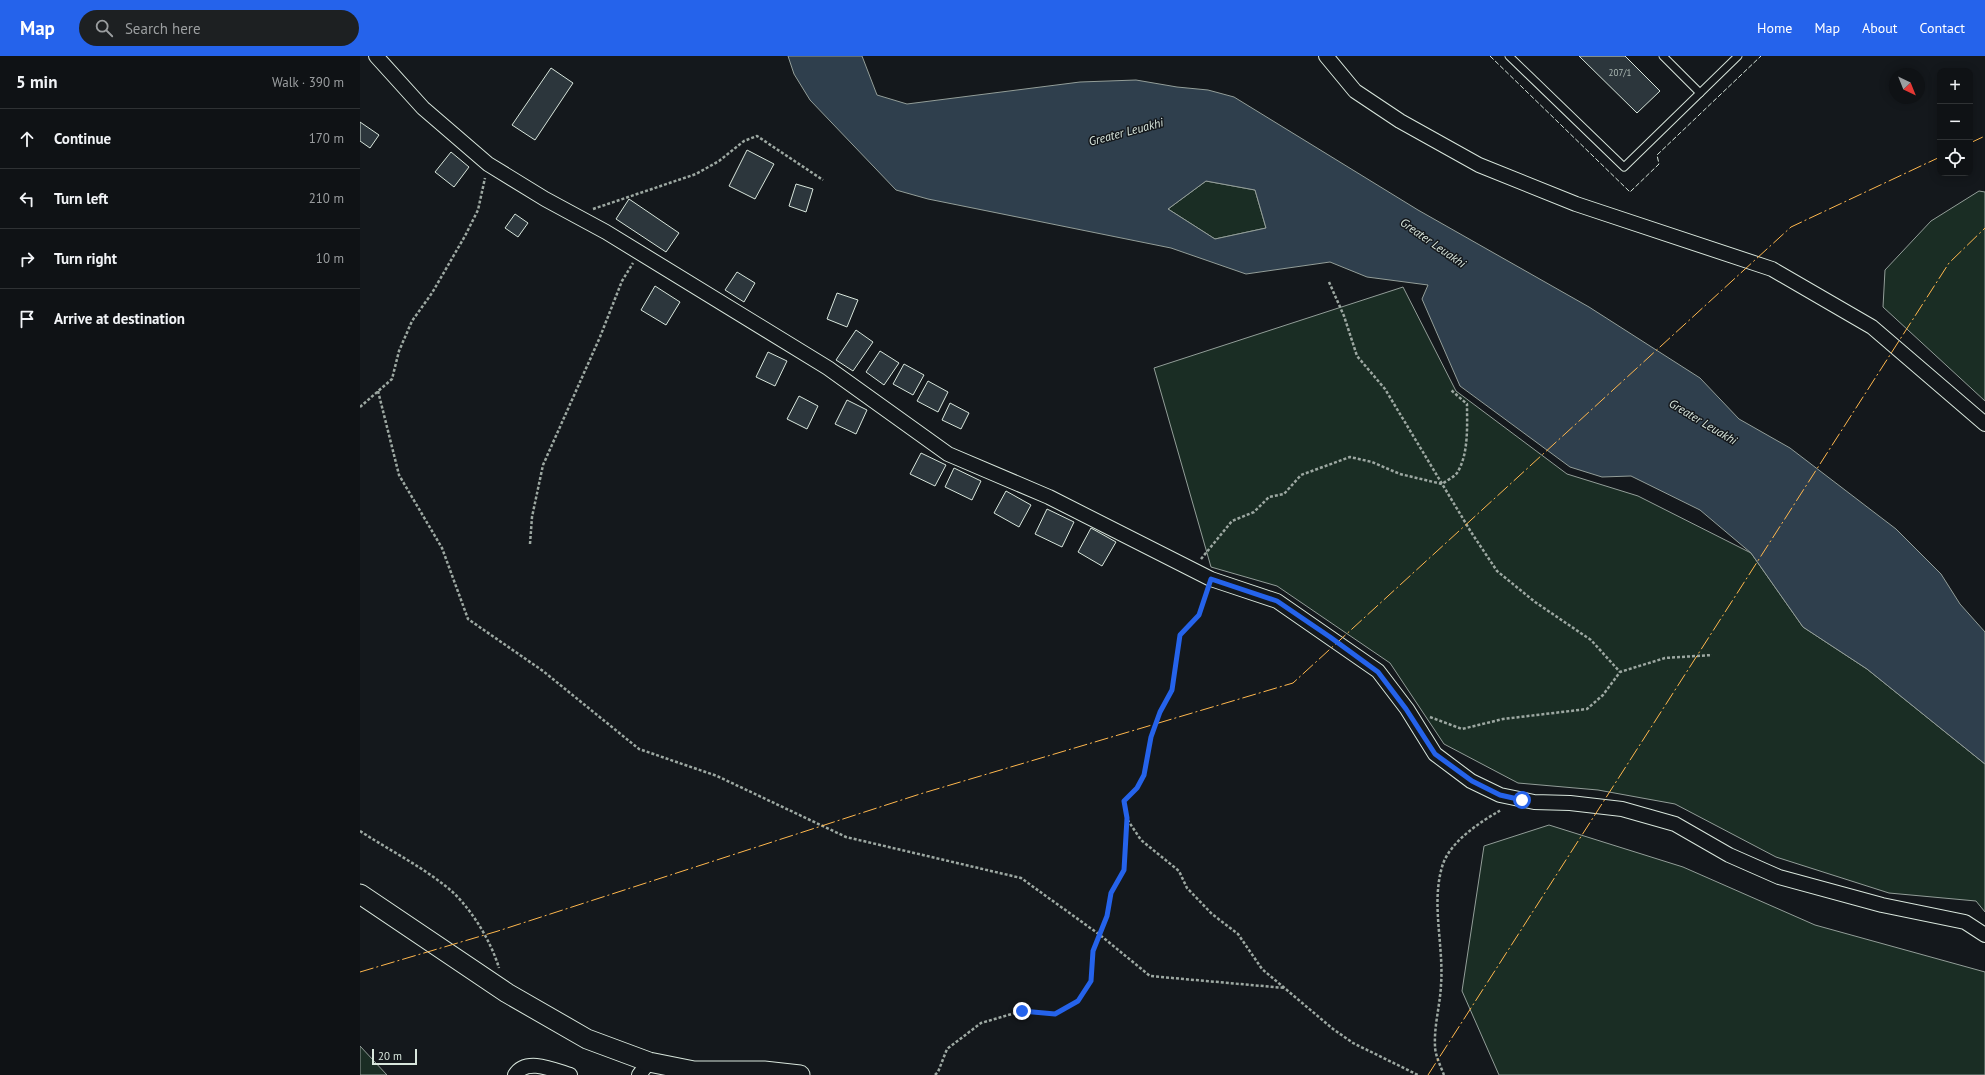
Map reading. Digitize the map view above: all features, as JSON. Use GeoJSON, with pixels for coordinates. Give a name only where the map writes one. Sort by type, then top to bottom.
{"type":"FeatureCollection","features":[{"type":"Feature","properties":{"kind":"main road"},"geometry":{"type":"LineString","coordinates":[[360,894],[507,993],[587,1039],[644,1068],[694,1071],[764,1071],[800,1075]]}},
{"type":"Feature","properties":{"kind":"street"},"geometry":{"type":"LineString","coordinates":[[376,56],[423,108],[488,164],[639,253],[828,368],[948,454],[1049,497],[1211,579],[1277,601],[1378,672],[1406,709],[1435,754],[1472,781],[1500,795],[1522,800],[1534,802],[1570,803],[1622,809],[1675,824],[1729,855],[1779,876],[1882,905],[1965,922],[1985,935]]}},
{"type":"Feature","properties":{"kind":"street"},"geometry":{"type":"LineString","coordinates":[[1326,56],[1355,91],[1400,121],[1479,165],[1576,204],[1772,268],[1872,327],[1985,424]]}},
{"type":"Feature","properties":{"kind":"street"},"geometry":{"type":"LineString","coordinates":[[515,1075],[518,1071],[535,1065],[570,1075]]}},
{"type":"Feature","properties":{"kind":"lane"},"geometry":{"type":"LineString","coordinates":[[1510,56],[1624,167],[1700,93],[1733,57]]}},
{"type":"Feature","properties":{"kind":"lane"},"geometry":{"type":"LineString","coordinates":[[1663,56],[1700,93]]}},
{"type":"Feature","properties":{"kind":"path"},"geometry":{"type":"LineString","coordinates":[[576,216],[696,174],[719,161],[744,141],[757,136],[823,180]]}},
{"type":"Feature","properties":{"kind":"path"},"geometry":{"type":"LineString","coordinates":[[360,407],[392,379],[398,351],[412,322],[432,293],[478,210],[488,164]]}},
{"type":"Feature","properties":{"kind":"path"},"geometry":{"type":"LineString","coordinates":[[530,544],[532,517],[543,465],[595,350],[622,281],[639,253]]}},
{"type":"Feature","properties":{"kind":"path"},"geometry":{"type":"LineString","coordinates":[[1329,282],[1344,316],[1357,356],[1385,389],[1471,532],[1498,571],[1535,602],[1591,640],[1620,672]]}},
{"type":"Feature","properties":{"kind":"path"},"geometry":{"type":"LineString","coordinates":[[1193,569],[1232,521],[1254,512],[1269,498],[1284,494],[1301,475],[1350,457],[1372,462],[1400,474],[1442,484],[1457,474],[1464,453],[1467,432],[1467,404],[1451,390]]}},
{"type":"Feature","properties":{"kind":"path"},"geometry":{"type":"LineString","coordinates":[[378,391],[399,475],[442,548],[468,619],[544,671],[639,749],[717,776],[846,837],[1021,878],[1100,935],[1150,976],[1285,988]]}},
{"type":"Feature","properties":{"kind":"path"},"geometry":{"type":"LineString","coordinates":[[935,1075],[938,1072],[947,1049],[981,1023],[1022,1011],[1055,1014],[1078,1001],[1091,981],[1093,951],[1107,916],[1111,893],[1124,870],[1127,818],[1124,801],[1137,788],[1144,775],[1151,737],[1160,712],[1172,690],[1180,635],[1199,615],[1211,579]]}},
{"type":"Feature","properties":{"kind":"path"},"geometry":{"type":"LineString","coordinates":[[1406,709],[1462,729],[1503,719],[1587,708],[1603,695],[1620,672],[1665,658],[1712,655]]}},
{"type":"Feature","properties":{"kind":"path"},"geometry":{"type":"LineString","coordinates":[[1444,1075],[1435,1048],[1436,1018],[1441,986],[1442,954],[1438,919],[1438,889],[1442,866],[1453,848],[1467,835],[1499,811],[1522,800]]}},
{"type":"Feature","properties":{"kind":"path"},"geometry":{"type":"LineString","coordinates":[[1127,818],[1141,840],[1179,871],[1187,888],[1212,914],[1238,934],[1262,969],[1333,1029],[1353,1043],[1418,1075]]}},
{"type":"Feature","properties":{"kind":"path"},"geometry":{"type":"LineString","coordinates":[[360,831],[418,867],[449,889],[472,915],[495,954],[507,993]]}},
{"type":"Feature","properties":{"kind":"green space"},"geometry":{"type":"Polygon","coordinates":[[[1206,181],[1255,190],[1266,228],[1215,239],[1168,209],[1206,181]]]}},
{"type":"Feature","properties":{"kind":"green space"},"geometry":{"type":"Polygon","coordinates":[[[1979,191],[1985,192],[1985,401],[1883,307],[1885,270],[1931,221],[1979,191]]]}},
{"type":"Feature","properties":{"kind":"green space"},"geometry":{"type":"Polygon","coordinates":[[[1403,287],[1456,391],[1567,474],[1638,496],[1751,553],[1803,627],[1867,669],[1985,764],[1985,912],[1976,901],[1889,893],[1776,857],[1675,804],[1598,790],[1518,783],[1444,744],[1390,663],[1277,586],[1211,567],[1154,368],[1403,287]]]}},
{"type":"Feature","properties":{"kind":"green space"},"geometry":{"type":"Polygon","coordinates":[[[1549,825],[1683,867],[1815,925],[1985,972],[1985,1075],[1499,1075],[1462,991],[1484,846],[1549,825]]]}},
{"type":"Feature","properties":{"kind":"green space"},"geometry":{"type":"Polygon","coordinates":[[[360,1046],[387,1075],[360,1075],[360,1046]]]}},
{"type":"Feature","properties":{"kind":"water","name":"Greater Leuakhi"},"geometry":{"type":"Polygon","coordinates":[[[788,56],[862,56],[877,95],[907,104],[1080,82],[1136,80],[1177,87],[1208,90],[1234,97],[1418,210],[1589,307],[1700,378],[1739,419],[1790,448],[1896,529],[1941,574],[1960,604],[1985,632],[1985,764],[1867,669],[1803,627],[1751,553],[1700,510],[1631,476],[1602,477],[1570,467],[1460,386],[1422,299],[1428,285],[1367,277],[1330,262],[1246,274],[1171,248],[928,199],[896,190],[810,100],[794,74],[788,56]],[[1206,181],[1168,209],[1215,239],[1266,228],[1255,190],[1206,181]]]}},
{"type":"Feature","properties":{"kind":"building"},"geometry":{"type":"Polygon","coordinates":[[[1579,56],[1625,56],[1660,91],[1637,113],[1579,56]]]}},
{"type":"Feature","properties":{"kind":"building"},"geometry":{"type":"Polygon","coordinates":[[[551,68],[573,83],[535,140],[512,125],[551,68]]]}},
{"type":"Feature","properties":{"kind":"building"},"geometry":{"type":"Polygon","coordinates":[[[360,122],[379,135],[370,148],[360,141],[360,122]]]}},
{"type":"Feature","properties":{"kind":"building"},"geometry":{"type":"Polygon","coordinates":[[[747,150],[774,164],[755,199],[729,186],[747,150]]]}},
{"type":"Feature","properties":{"kind":"building"},"geometry":{"type":"Polygon","coordinates":[[[451,152],[469,167],[454,187],[435,172],[451,152]]]}},
{"type":"Feature","properties":{"kind":"building"},"geometry":{"type":"Polygon","coordinates":[[[796,184],[813,189],[806,212],[789,206],[796,184]]]}},
{"type":"Feature","properties":{"kind":"building"},"geometry":{"type":"Polygon","coordinates":[[[629,199],[679,233],[666,252],[616,219],[629,199]]]}},
{"type":"Feature","properties":{"kind":"building"},"geometry":{"type":"Polygon","coordinates":[[[515,214],[528,223],[518,237],[505,228],[515,214]]]}},
{"type":"Feature","properties":{"kind":"building"},"geometry":{"type":"Polygon","coordinates":[[[737,272],[755,283],[744,302],[725,290],[737,272]]]}},
{"type":"Feature","properties":{"kind":"building"},"geometry":{"type":"Polygon","coordinates":[[[655,286],[680,302],[666,325],[641,310],[655,286]]]}},
{"type":"Feature","properties":{"kind":"building"},"geometry":{"type":"Polygon","coordinates":[[[837,293],[858,300],[847,327],[827,319],[837,293]]]}},
{"type":"Feature","properties":{"kind":"building"},"geometry":{"type":"Polygon","coordinates":[[[856,330],[873,342],[853,371],[836,360],[856,330]]]}},
{"type":"Feature","properties":{"kind":"building"},"geometry":{"type":"Polygon","coordinates":[[[880,351],[899,363],[884,385],[866,372],[880,351]]]}},
{"type":"Feature","properties":{"kind":"building"},"geometry":{"type":"Polygon","coordinates":[[[768,352],[787,361],[775,386],[756,377],[768,352]]]}},
{"type":"Feature","properties":{"kind":"building"},"geometry":{"type":"Polygon","coordinates":[[[904,364],[924,375],[913,395],[893,384],[904,364]]]}},
{"type":"Feature","properties":{"kind":"building"},"geometry":{"type":"Polygon","coordinates":[[[928,381],[948,392],[938,412],[917,401],[928,381]]]}},
{"type":"Feature","properties":{"kind":"building"},"geometry":{"type":"Polygon","coordinates":[[[799,396],[818,406],[807,429],[787,419],[799,396]]]}},
{"type":"Feature","properties":{"kind":"building"},"geometry":{"type":"Polygon","coordinates":[[[847,400],[867,410],[856,434],[835,424],[847,400]]]}},
{"type":"Feature","properties":{"kind":"building"},"geometry":{"type":"Polygon","coordinates":[[[950,403],[969,413],[961,429],[942,420],[950,403]]]}},
{"type":"Feature","properties":{"kind":"building"},"geometry":{"type":"Polygon","coordinates":[[[921,453],[946,465],[935,486],[910,474],[921,453]]]}},
{"type":"Feature","properties":{"kind":"building"},"geometry":{"type":"Polygon","coordinates":[[[954,468],[981,481],[972,500],[945,487],[954,468]]]}},
{"type":"Feature","properties":{"kind":"building"},"geometry":{"type":"Polygon","coordinates":[[[1006,491],[1031,505],[1019,527],[994,513],[1006,491]]]}},
{"type":"Feature","properties":{"kind":"building"},"geometry":{"type":"Polygon","coordinates":[[[1047,509],[1074,522],[1062,547],[1035,534],[1047,509]]]}},
{"type":"Feature","properties":{"kind":"building"},"geometry":{"type":"Polygon","coordinates":[[[1091,528],[1116,542],[1102,566],[1078,552],[1091,528]]]}},
{"type":"Feature","properties":{"kind":"fence"},"geometry":{"type":"LineString","coordinates":[[1490,56],[1630,192],[1659,164],[1657,155],[1761,56]]}},
{"type":"Feature","properties":{"kind":"power"},"geometry":{"type":"LineString","coordinates":[[1973,142],[1985,136]]}},
{"type":"Feature","properties":{"kind":"power"},"geometry":{"type":"LineString","coordinates":[[360,972],[498,931],[920,794],[1293,683],[1791,227],[1937,158]]}},
{"type":"Feature","properties":{"kind":"power"},"geometry":{"type":"LineString","coordinates":[[1428,1075],[1949,263],[1985,228]]}},
{"type":"Feature","properties":{"kind":"route"},"geometry":{"type":"LineString","coordinates":[[1022,1011],[1055,1014],[1078,1001],[1091,981],[1093,951],[1107,916],[1111,893],[1124,870],[1127,818],[1124,801],[1137,788],[1144,775],[1151,737],[1160,712],[1172,690],[1180,635],[1199,615],[1211,579],[1277,601],[1330,637],[1378,672],[1406,709],[1435,754],[1472,781],[1500,795],[1522,800]]}}]}
